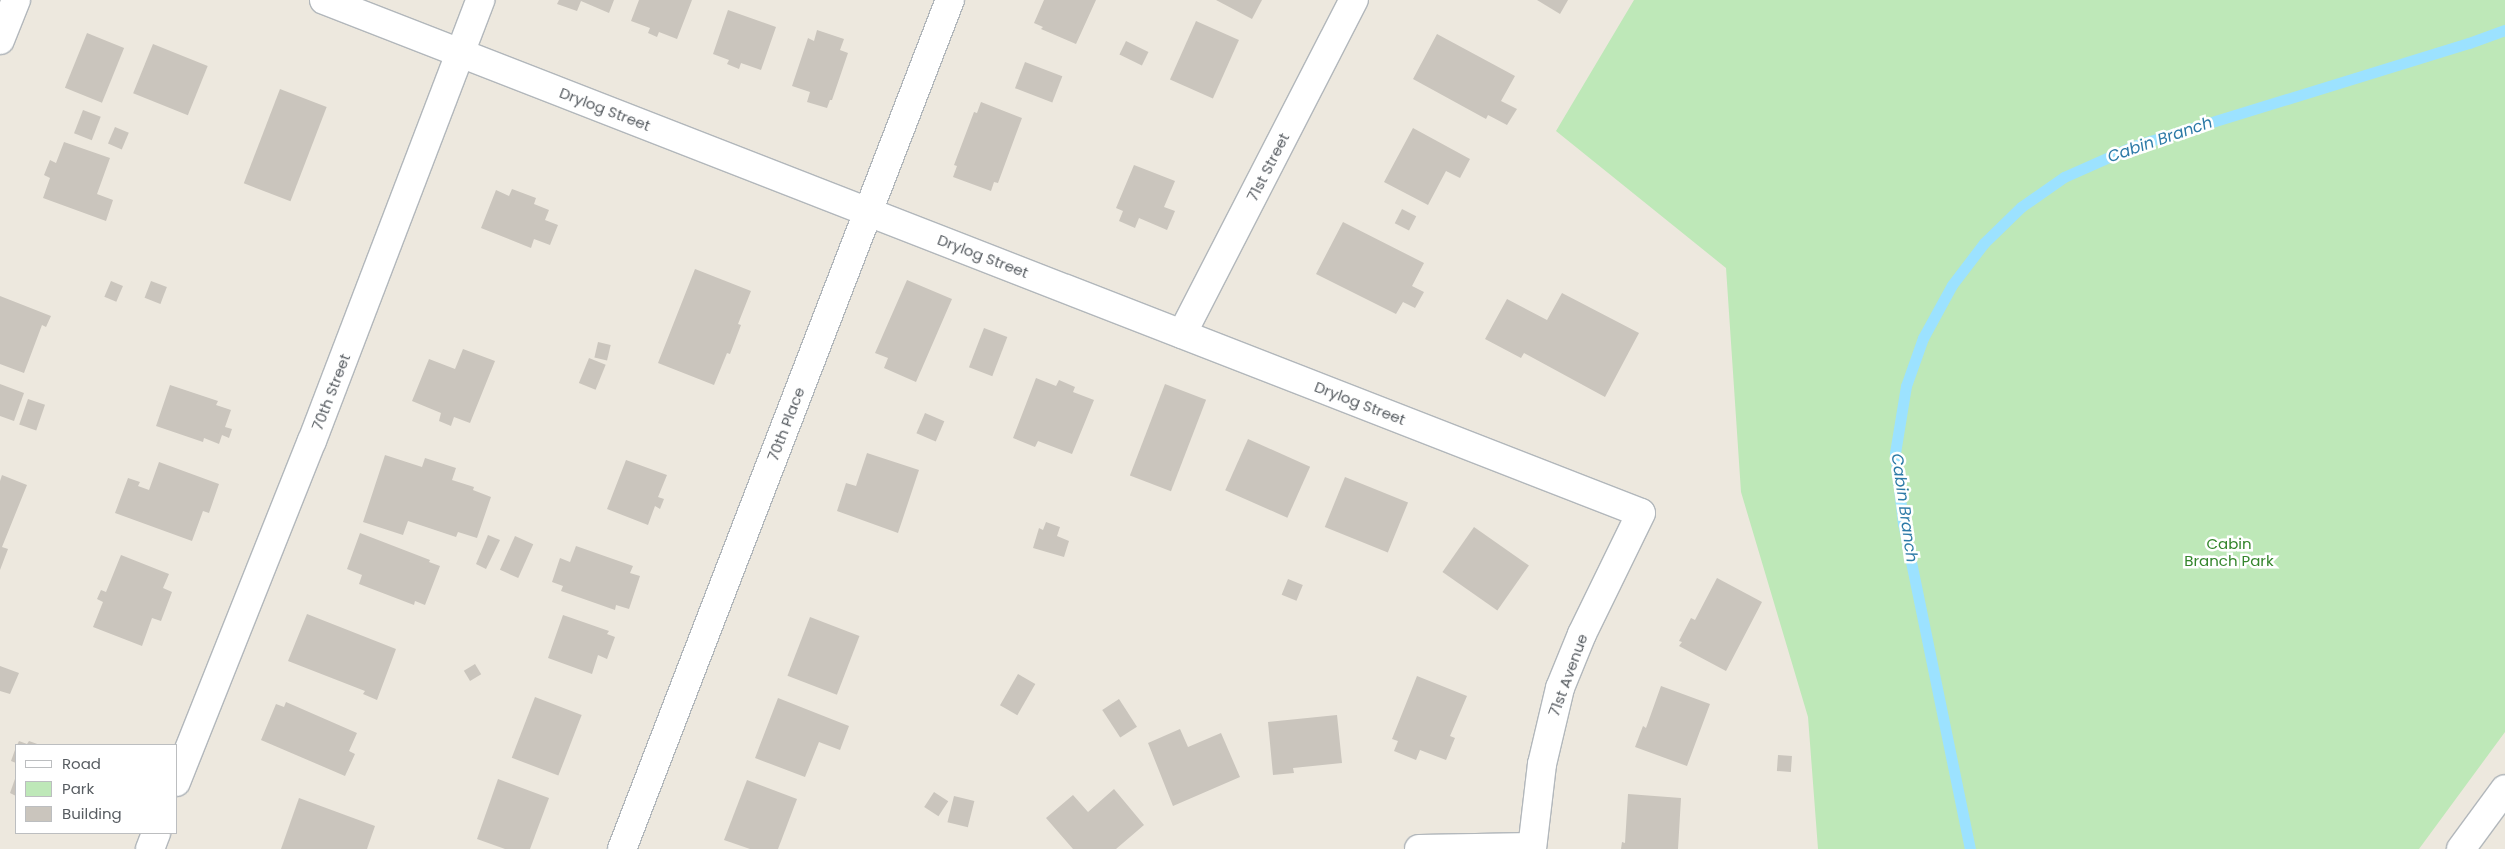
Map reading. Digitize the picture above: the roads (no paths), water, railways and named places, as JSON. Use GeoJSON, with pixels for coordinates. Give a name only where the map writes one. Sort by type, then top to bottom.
{"type":"FeatureCollection","features":[{"type":"Feature","properties":{"kind":"street"},"geometry":{"type":"LineString","coordinates":[[0,40],[16,0]]}},
{"type":"Feature","properties":{"kind":"street","name":"Drylog Street"},"geometry":{"type":"LineString","coordinates":[[324,0],[1641,513]]}},
{"type":"Feature","properties":{"kind":"street","name":"70th Street"},"geometry":{"type":"LineString","coordinates":[[178,777],[312,441],[480,0]]}},
{"type":"Feature","properties":{"kind":"street","name":"70th Place"},"geometry":{"type":"LineString","coordinates":[[622,849],[950,0]]}},
{"type":"Feature","properties":{"kind":"street","name":"71st Street"},"geometry":{"type":"LineString","coordinates":[[1182,334],[1354,0]]}},
{"type":"Feature","properties":{"kind":"street","name":"71st Avenue"},"geometry":{"type":"LineString","coordinates":[[1532,848],[1542,764],[1560,688],[1582,634],[1641,513]]}},
{"type":"Feature","properties":{"kind":"street"},"geometry":{"type":"LineString","coordinates":[[2461,849],[2505,789]]}},
{"type":"Feature","properties":{"kind":"street"},"geometry":{"type":"LineString","coordinates":[[150,849],[156,834]]}},
{"type":"Feature","properties":{"kind":"street"},"geometry":{"type":"LineString","coordinates":[[1419,849],[1532,848]]}},
{"type":"Feature","properties":{"kind":"waterway","name":"Cabin Branch"},"geometry":{"type":"LineString","coordinates":[[1970,849],[1903,524],[1895,453],[1906,386],[1923,338],[1952,285],[1984,243],[2021,207],[2064,177],[2134,146],[2469,43],[2505,30]]}},
{"type":"Feature","properties":{"kind":"park label","name":"Cabin Branch Park"},"geometry":{"type":"Point","coordinates":[2229,552]}}]}
